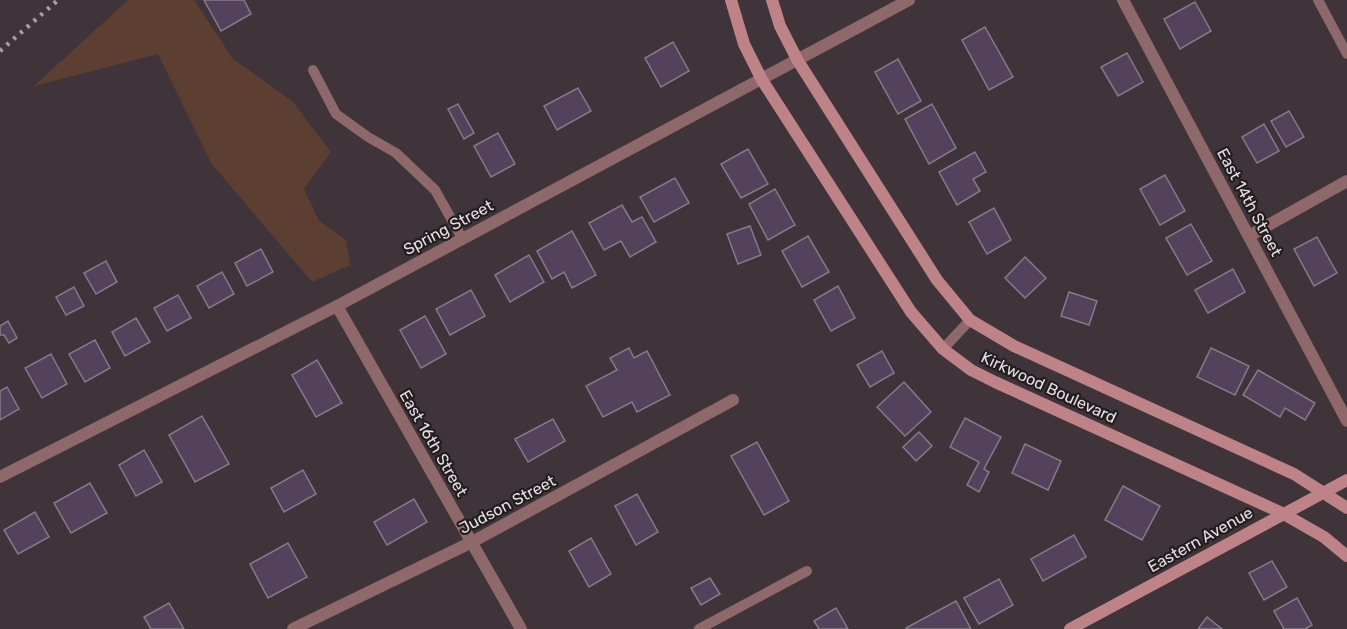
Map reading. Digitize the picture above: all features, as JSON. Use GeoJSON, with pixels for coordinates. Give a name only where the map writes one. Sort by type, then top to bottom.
{"type":"FeatureCollection","features":[{"type":"Feature","properties":{"kind":"street","name":"Kirkwood Boulevard"},"geometry":{"type":"LineString","coordinates":[[731,0],[744,44],[762,80],[911,312],[943,349],[972,370],[995,382],[1282,513],[1324,537],[1347,556]]}},
{"type":"Feature","properties":{"kind":"street","name":"Kirkwood Boulevard"},"geometry":{"type":"LineString","coordinates":[[772,0],[780,26],[798,61],[931,270],[970,320],[1014,346],[1294,474],[1347,508]]}},
{"type":"Feature","properties":{"kind":"street","name":"Spring Street"},"geometry":{"type":"LineString","coordinates":[[0,477],[337,306],[909,0]]}},
{"type":"Feature","properties":{"kind":"street","name":"East 14th Street"},"geometry":{"type":"LineString","coordinates":[[1123,0],[1347,421]]}},
{"type":"Feature","properties":{"kind":"street"},"geometry":{"type":"LineString","coordinates":[[1249,236],[1347,181]]}},
{"type":"Feature","properties":{"kind":"street","name":"East 16th Street"},"geometry":{"type":"LineString","coordinates":[[337,306],[521,629]]}},
{"type":"Feature","properties":{"kind":"street","name":"Judson Street"},"geometry":{"type":"LineString","coordinates":[[293,629],[472,542],[733,400]]}},
{"type":"Feature","properties":{"kind":"street","name":"Eastern Avenue"},"geometry":{"type":"LineString","coordinates":[[1070,629],[1347,480]]}},
{"type":"Feature","properties":{"kind":"lane"},"geometry":{"type":"LineString","coordinates":[[1318,0],[1347,54]]}},
{"type":"Feature","properties":{"kind":"lane"},"geometry":{"type":"LineString","coordinates":[[313,70],[336,114],[368,137],[396,153],[435,190],[462,238]]}},
{"type":"Feature","properties":{"kind":"lane"},"geometry":{"type":"LineString","coordinates":[[943,349],[970,320]]}},
{"type":"Feature","properties":{"kind":"lane"},"geometry":{"type":"LineString","coordinates":[[699,629],[807,571]]}},
{"type":"Feature","properties":{"kind":"shaded area"},"geometry":{"type":"Polygon","coordinates":[[[128,0],[194,0],[233,59],[292,101],[331,152],[304,189],[319,221],[346,240],[350,265],[312,282],[211,163],[158,54],[34,86],[128,0]]]}},
{"type":"Feature","properties":{"kind":"building"},"geometry":{"type":"Polygon","coordinates":[[[204,0],[244,0],[251,14],[221,31],[204,0]]]}},
{"type":"Feature","properties":{"kind":"building"},"geometry":{"type":"Polygon","coordinates":[[[1195,2],[1211,31],[1180,49],[1164,19],[1195,2]]]}},
{"type":"Feature","properties":{"kind":"building"},"geometry":{"type":"Polygon","coordinates":[[[985,27],[1013,77],[989,90],[962,40],[985,27]]]}},
{"type":"Feature","properties":{"kind":"building"},"geometry":{"type":"Polygon","coordinates":[[[673,42],[689,71],[661,87],[645,58],[673,42]]]}},
{"type":"Feature","properties":{"kind":"building"},"geometry":{"type":"Polygon","coordinates":[[[1127,53],[1143,82],[1118,96],[1101,67],[1127,53]]]}},
{"type":"Feature","properties":{"kind":"building"},"geometry":{"type":"Polygon","coordinates":[[[898,59],[921,101],[898,114],[875,72],[898,59]]]}},
{"type":"Feature","properties":{"kind":"building"},"geometry":{"type":"Polygon","coordinates":[[[578,88],[591,111],[557,130],[544,106],[578,88]]]}},
{"type":"Feature","properties":{"kind":"building"},"geometry":{"type":"Polygon","coordinates":[[[458,104],[474,133],[464,139],[448,109],[458,104]]]}},
{"type":"Feature","properties":{"kind":"building"},"geometry":{"type":"Polygon","coordinates":[[[932,104],[956,148],[929,164],[905,119],[932,104]]]}},
{"type":"Feature","properties":{"kind":"building"},"geometry":{"type":"Polygon","coordinates":[[[1289,111],[1304,137],[1286,147],[1271,121],[1289,111]]]}},
{"type":"Feature","properties":{"kind":"building"},"geometry":{"type":"Polygon","coordinates":[[[1264,124],[1279,151],[1257,163],[1242,137],[1264,124]]]}},
{"type":"Feature","properties":{"kind":"building"},"geometry":{"type":"Polygon","coordinates":[[[498,133],[515,164],[491,177],[474,146],[498,133]]]}},
{"type":"Feature","properties":{"kind":"building"},"geometry":{"type":"Polygon","coordinates":[[[748,149],[768,184],[741,198],[721,164],[748,149]]]}},
{"type":"Feature","properties":{"kind":"building"},"geometry":{"type":"Polygon","coordinates":[[[975,152],[986,172],[973,179],[980,191],[957,205],[939,172],[975,152]]]}},
{"type":"Feature","properties":{"kind":"building"},"geometry":{"type":"Polygon","coordinates":[[[1165,175],[1185,211],[1160,225],[1140,189],[1165,175]]]}},
{"type":"Feature","properties":{"kind":"building"},"geometry":{"type":"Polygon","coordinates":[[[675,178],[689,203],[654,222],[640,197],[675,178]]]}},
{"type":"Feature","properties":{"kind":"building"},"geometry":{"type":"Polygon","coordinates":[[[775,189],[795,225],[768,240],[749,204],[775,189]]]}},
{"type":"Feature","properties":{"kind":"building"},"geometry":{"type":"Polygon","coordinates":[[[622,205],[632,222],[642,217],[656,242],[630,257],[621,241],[604,250],[589,223],[622,205]]]}},
{"type":"Feature","properties":{"kind":"building"},"geometry":{"type":"Polygon","coordinates":[[[994,208],[1011,240],[987,254],[969,222],[994,208]]]}},
{"type":"Feature","properties":{"kind":"building"},"geometry":{"type":"Polygon","coordinates":[[[1191,224],[1212,261],[1187,275],[1166,238],[1191,224]]]}},
{"type":"Feature","properties":{"kind":"building"},"geometry":{"type":"Polygon","coordinates":[[[750,226],[761,255],[738,264],[727,234],[750,226]]]}},
{"type":"Feature","properties":{"kind":"building"},"geometry":{"type":"Polygon","coordinates":[[[572,231],[596,275],[572,288],[564,272],[552,279],[537,251],[572,231]]]}},
{"type":"Feature","properties":{"kind":"building"},"geometry":{"type":"Polygon","coordinates":[[[808,236],[829,272],[802,287],[782,251],[808,236]]]}},
{"type":"Feature","properties":{"kind":"building"},"geometry":{"type":"Polygon","coordinates":[[[1317,237],[1337,273],[1314,286],[1294,249],[1317,237]]]}},
{"type":"Feature","properties":{"kind":"building"},"geometry":{"type":"Polygon","coordinates":[[[261,249],[273,272],[247,286],[235,263],[261,249]]]}},
{"type":"Feature","properties":{"kind":"building"},"geometry":{"type":"Polygon","coordinates":[[[529,255],[544,282],[510,302],[495,275],[529,255]]]}},
{"type":"Feature","properties":{"kind":"building"},"geometry":{"type":"Polygon","coordinates":[[[1025,257],[1046,278],[1025,298],[1005,278],[1025,257]]]}},
{"type":"Feature","properties":{"kind":"building"},"geometry":{"type":"Polygon","coordinates":[[[106,261],[117,282],[96,294],[84,273],[106,261]]]}},
{"type":"Feature","properties":{"kind":"building"},"geometry":{"type":"Polygon","coordinates":[[[1233,269],[1245,292],[1208,313],[1195,290],[1233,269]]]}},
{"type":"Feature","properties":{"kind":"building"},"geometry":{"type":"Polygon","coordinates":[[[222,272],[234,294],[209,308],[197,286],[222,272]]]}},
{"type":"Feature","properties":{"kind":"building"},"geometry":{"type":"Polygon","coordinates":[[[838,286],[855,318],[831,331],[814,300],[838,286]]]}},
{"type":"Feature","properties":{"kind":"building"},"geometry":{"type":"Polygon","coordinates":[[[74,287],[84,306],[66,315],[56,297],[74,287]]]}},
{"type":"Feature","properties":{"kind":"building"},"geometry":{"type":"Polygon","coordinates":[[[471,290],[485,316],[450,335],[436,309],[471,290]]]}},
{"type":"Feature","properties":{"kind":"building"},"geometry":{"type":"Polygon","coordinates":[[[1069,292],[1097,301],[1089,325],[1061,316],[1069,292]]]}},
{"type":"Feature","properties":{"kind":"building"},"geometry":{"type":"Polygon","coordinates":[[[178,295],[191,318],[167,331],[154,308],[178,295]]]}},
{"type":"Feature","properties":{"kind":"building"},"geometry":{"type":"Polygon","coordinates":[[[425,316],[446,354],[421,368],[400,330],[425,316]]]}},
{"type":"Feature","properties":{"kind":"building"},"geometry":{"type":"Polygon","coordinates":[[[136,318],[150,342],[125,356],[112,332],[136,318]]]}},
{"type":"Feature","properties":{"kind":"building"},"geometry":{"type":"Polygon","coordinates":[[[8,321],[17,338],[9,343],[4,335],[0,335],[0,326],[8,321]]]}},
{"type":"Feature","properties":{"kind":"building"},"geometry":{"type":"Polygon","coordinates":[[[95,340],[110,368],[85,382],[69,354],[95,340]]]}},
{"type":"Feature","properties":{"kind":"building"},"geometry":{"type":"Polygon","coordinates":[[[629,348],[634,358],[647,351],[670,395],[637,412],[632,402],[603,417],[586,386],[617,370],[610,358],[629,348]]]}},
{"type":"Feature","properties":{"kind":"building"},"geometry":{"type":"Polygon","coordinates":[[[1211,348],[1249,366],[1235,395],[1197,377],[1211,348]]]}},
{"type":"Feature","properties":{"kind":"building"},"geometry":{"type":"Polygon","coordinates":[[[882,351],[894,373],[870,387],[857,365],[882,351]]]}},
{"type":"Feature","properties":{"kind":"building"},"geometry":{"type":"Polygon","coordinates":[[[51,354],[67,384],[42,398],[25,368],[51,354]]]}},
{"type":"Feature","properties":{"kind":"building"},"geometry":{"type":"Polygon","coordinates":[[[317,360],[342,403],[316,417],[292,375],[317,360]]]}},
{"type":"Feature","properties":{"kind":"building"},"geometry":{"type":"Polygon","coordinates":[[[1258,370],[1315,403],[1305,420],[1285,408],[1280,417],[1243,395],[1258,370]]]}},
{"type":"Feature","properties":{"kind":"building"},"geometry":{"type":"Polygon","coordinates":[[[904,382],[931,412],[905,436],[877,407],[904,382]]]}},
{"type":"Feature","properties":{"kind":"building"},"geometry":{"type":"Polygon","coordinates":[[[7,387],[19,409],[0,420],[0,391],[7,387]]]}},
{"type":"Feature","properties":{"kind":"building"},"geometry":{"type":"Polygon","coordinates":[[[202,416],[229,464],[195,482],[169,435],[202,416]]]}},
{"type":"Feature","properties":{"kind":"building"},"geometry":{"type":"Polygon","coordinates":[[[965,418],[1001,437],[984,469],[989,472],[979,492],[967,485],[979,462],[950,447],[965,418]]]}},
{"type":"Feature","properties":{"kind":"building"},"geometry":{"type":"Polygon","coordinates":[[[553,419],[565,441],[528,462],[515,439],[553,419]]]}},
{"type":"Feature","properties":{"kind":"building"},"geometry":{"type":"Polygon","coordinates":[[[919,432],[932,446],[916,461],[903,447],[919,432]]]}},
{"type":"Feature","properties":{"kind":"building"},"geometry":{"type":"Polygon","coordinates":[[[757,442],[789,501],[764,515],[731,456],[757,442]]]}},
{"type":"Feature","properties":{"kind":"building"},"geometry":{"type":"Polygon","coordinates":[[[1025,444],[1061,461],[1048,490],[1012,473],[1025,444]]]}},
{"type":"Feature","properties":{"kind":"building"},"geometry":{"type":"Polygon","coordinates":[[[144,450],[162,482],[136,496],[119,465],[144,450]]]}},
{"type":"Feature","properties":{"kind":"building"},"geometry":{"type":"Polygon","coordinates":[[[303,470],[316,494],[284,512],[271,488],[303,470]]]}},
{"type":"Feature","properties":{"kind":"building"},"geometry":{"type":"Polygon","coordinates":[[[90,483],[107,513],[71,533],[54,503],[90,483]]]}},
{"type":"Feature","properties":{"kind":"building"},"geometry":{"type":"Polygon","coordinates":[[[1123,486],[1160,506],[1142,540],[1105,520],[1123,486]]]}},
{"type":"Feature","properties":{"kind":"building"},"geometry":{"type":"Polygon","coordinates":[[[637,494],[658,532],[636,545],[615,506],[637,494]]]}},
{"type":"Feature","properties":{"kind":"building"},"geometry":{"type":"Polygon","coordinates":[[[414,499],[427,522],[387,545],[374,522],[414,499]]]}},
{"type":"Feature","properties":{"kind":"building"},"geometry":{"type":"Polygon","coordinates":[[[35,512],[49,537],[18,554],[4,530],[35,512]]]}},
{"type":"Feature","properties":{"kind":"building"},"geometry":{"type":"Polygon","coordinates":[[[1074,535],[1086,557],[1043,581],[1031,559],[1074,535]]]}},
{"type":"Feature","properties":{"kind":"building"},"geometry":{"type":"Polygon","coordinates":[[[591,538],[611,574],[589,587],[569,551],[591,538]]]}},
{"type":"Feature","properties":{"kind":"building"},"geometry":{"type":"Polygon","coordinates":[[[288,543],[307,577],[268,598],[250,564],[288,543]]]}},
{"type":"Feature","properties":{"kind":"building"},"geometry":{"type":"Polygon","coordinates":[[[1272,561],[1287,587],[1264,600],[1249,573],[1272,561]]]}},
{"type":"Feature","properties":{"kind":"building"},"geometry":{"type":"Polygon","coordinates":[[[710,578],[720,594],[701,605],[691,588],[710,578]]]}},
{"type":"Feature","properties":{"kind":"building"},"geometry":{"type":"Polygon","coordinates":[[[999,579],[1013,605],[979,624],[964,598],[999,579]]]}},
{"type":"Feature","properties":{"kind":"building"},"geometry":{"type":"Polygon","coordinates":[[[1297,598],[1312,625],[1305,629],[1284,629],[1274,611],[1297,598]]]}},
{"type":"Feature","properties":{"kind":"building"},"geometry":{"type":"Polygon","coordinates":[[[956,601],[971,629],[906,629],[906,628],[956,601]]]}},
{"type":"Feature","properties":{"kind":"building"},"geometry":{"type":"Polygon","coordinates":[[[169,603],[184,629],[151,629],[144,617],[169,603]]]}},
{"type":"Feature","properties":{"kind":"building"},"geometry":{"type":"Polygon","coordinates":[[[836,608],[848,629],[819,629],[814,621],[836,608]]]}},
{"type":"Feature","properties":{"kind":"building"},"geometry":{"type":"Polygon","coordinates":[[[1207,617],[1222,629],[1198,629],[1207,617]]]}},
{"type":"Feature","properties":{"kind":"railway"},"geometry":{"type":"LineString","coordinates":[[0,51],[58,0]]}}]}
